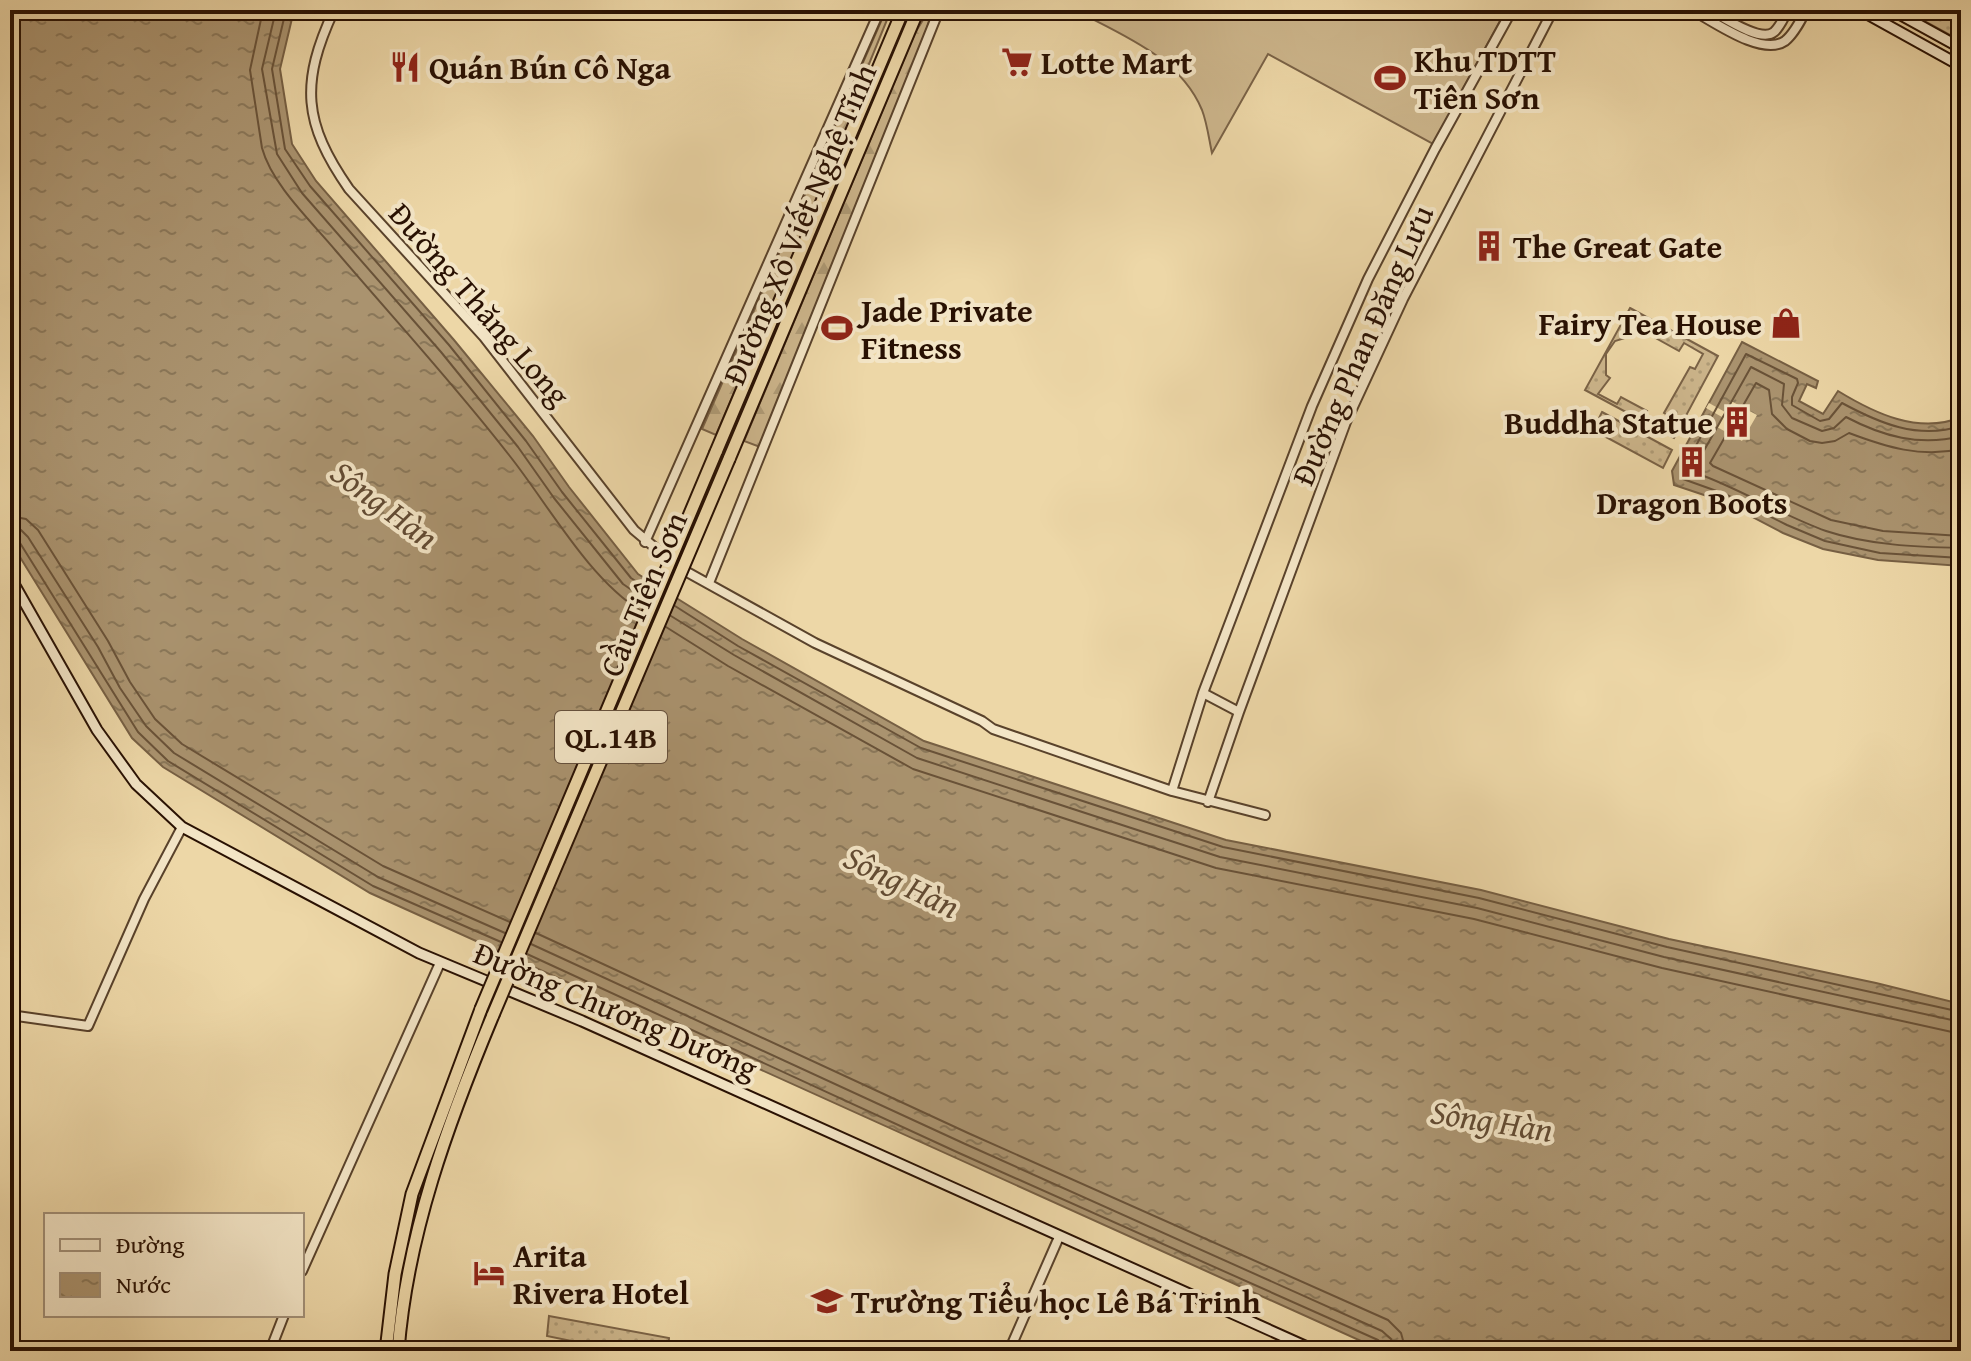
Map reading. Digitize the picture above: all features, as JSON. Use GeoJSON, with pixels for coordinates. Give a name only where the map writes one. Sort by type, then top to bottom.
{"type":"FeatureCollection","features":[{"type":"Feature","properties":{"kind":"highway","name":"Đường Xô Viết Nghệ Tĩnh"},"geometry":{"type":"LineString","coordinates":[[716,452],[903,10]]}},
{"type":"Feature","properties":{"kind":"highway","name":"Đường Xô Viết Nghệ Tĩnh"},"geometry":{"type":"LineString","coordinates":[[729,459],[918,10]]}},
{"type":"Feature","properties":{"kind":"highway","name":"Cầu Tiên Sơn"},"geometry":{"type":"LineString","coordinates":[[386,1351],[395,1274],[412,1194],[481,1009],[716,452]]}},
{"type":"Feature","properties":{"kind":"highway","name":"Cầu Tiên Sơn"},"geometry":{"type":"LineString","coordinates":[[398,1351],[414,1247],[461,1092],[729,459]]}},
{"type":"Feature","properties":{"kind":"main road"},"geometry":{"type":"LineString","coordinates":[[1860,10],[1961,66]]}},
{"type":"Feature","properties":{"kind":"main road"},"geometry":{"type":"LineString","coordinates":[[1892,10],[1961,48]]}},
{"type":"Feature","properties":{"kind":"main road"},"geometry":{"type":"LineString","coordinates":[[1900,32],[1908,19]]}},
{"type":"Feature","properties":{"kind":"main road","name":"Đường Chương Dương"},"geometry":{"type":"LineString","coordinates":[[10,577],[97,730],[136,784],[182,827],[440,963],[557,1010],[1316,1351]]}},
{"type":"Feature","properties":{"kind":"street","name":"Đường Thăng Long"},"geometry":{"type":"LineString","coordinates":[[334,10],[315,60],[311,85],[318,139],[331,163],[349,189],[484,337],[645,542],[678,567],[815,643],[993,729],[1172,791],[1265,815]]}},
{"type":"Feature","properties":{"kind":"street"},"geometry":{"type":"LineString","coordinates":[[645,542],[880,10]]}},
{"type":"Feature","properties":{"kind":"street"},"geometry":{"type":"LineString","coordinates":[[709,583],[939,10]]}},
{"type":"Feature","properties":{"kind":"street","name":"Đường Phan Đăng Lưu"},"geometry":{"type":"LineString","coordinates":[[1172,791],[1203,693],[1312,406],[1368,279],[1512,10]]}},
{"type":"Feature","properties":{"kind":"street","name":"Đường Phan Đăng Lưu"},"geometry":{"type":"LineString","coordinates":[[1208,802],[1346,422],[1403,299],[1553,10]]}},
{"type":"Feature","properties":{"kind":"street"},"geometry":{"type":"LineString","coordinates":[[1692,10],[1762,46],[1779,44],[1787,39],[1806,10]]}},
{"type":"Feature","properties":{"kind":"street"},"geometry":{"type":"LineString","coordinates":[[1710,10],[1757,35],[1768,35],[1774,32],[1788,10]]}},
{"type":"Feature","properties":{"kind":"street"},"geometry":{"type":"LineString","coordinates":[[1203,693],[1239,712]]}},
{"type":"Feature","properties":{"kind":"street"},"geometry":{"type":"LineString","coordinates":[[10,1015],[88,1026],[144,899],[182,827]]}},
{"type":"Feature","properties":{"kind":"street"},"geometry":{"type":"LineString","coordinates":[[304,1267],[440,963]]}},
{"type":"Feature","properties":{"kind":"street"},"geometry":{"type":"LineString","coordinates":[[1009,1351],[1059,1237]]}},
{"type":"Feature","properties":{"kind":"street"},"geometry":{"type":"LineString","coordinates":[[270,1351],[283,1317]]}},
{"type":"Feature","properties":{"kind":"green space"},"geometry":{"type":"Polygon","coordinates":[[[886,10],[891,10],[860,86],[845,134],[716,435],[702,429],[886,10]]]}},
{"type":"Feature","properties":{"kind":"green space"},"geometry":{"type":"Polygon","coordinates":[[[929,10],[932,10],[924,39],[760,447],[744,441],[915,33],[929,10]]]}},
{"type":"Feature","properties":{"kind":"green space","name":"Khu TDTT Tiên Sơn"},"geometry":{"type":"Polygon","coordinates":[[[1075,10],[1506,10],[1433,144],[1268,54],[1212,153],[1202,110],[1179,76],[1148,50],[1075,10]]]}},
{"type":"Feature","properties":{"kind":"green space"},"geometry":{"type":"Polygon","coordinates":[[[1904,10],[1934,10],[1950,15],[1960,29],[1961,41],[1904,10]]]}},
{"type":"Feature","properties":{"kind":"green space"},"geometry":{"type":"Polygon","coordinates":[[[1630,308],[1718,356],[1674,438],[1585,390],[1630,308]],[[1639,320],[1632,337],[1627,334],[1625,338],[1615,341],[1606,354],[1606,375],[1610,378],[1598,394],[1617,404],[1621,397],[1647,411],[1644,418],[1662,428],[1669,416],[1664,413],[1690,367],[1695,369],[1703,354],[1684,343],[1679,351],[1654,337],[1657,330],[1639,320]]]}},
{"type":"Feature","properties":{"kind":"green space"},"geometry":{"type":"Polygon","coordinates":[[[1602,412],[1672,450],[1663,468],[1593,430],[1602,412]]]}},
{"type":"Feature","properties":{"kind":"green space"},"geometry":{"type":"Polygon","coordinates":[[[549,1316],[669,1338],[668,1351],[620,1351],[547,1336],[549,1316]]]}},
{"type":"Feature","properties":{"kind":"water","name":"Sông Hàn"},"geometry":{"type":"Polygon","coordinates":[[[10,10],[294,10],[280,69],[292,144],[316,181],[533,436],[638,574],[742,639],[924,741],[1226,840],[1481,890],[1669,939],[1961,1004],[1961,1351],[1383,1351],[370,893],[163,767],[132,738],[10,541],[10,10]]]}},
{"type":"Feature","properties":{"kind":"water"},"geometry":{"type":"Polygon","coordinates":[[[1742,342],[1818,381],[1816,388],[1807,384],[1799,401],[1823,414],[1838,391],[1866,407],[1897,419],[1929,424],[1961,417],[1961,566],[1878,560],[1823,549],[1783,533],[1722,501],[1674,485],[1672,471],[1742,342]]]}},
{"type":"Feature","properties":{"kind":"pier"},"geometry":{"type":"Polygon","coordinates":[[[1731,401],[1757,415],[1742,441],[1717,427],[1722,417],[1706,408],[1709,403],[1725,412],[1731,401]]]}},
{"type":"Feature","properties":{"kind":"place","name":"Lotte Mart"},"geometry":{"type":"Point","coordinates":[1017,62]}},
{"type":"Feature","properties":{"kind":"place","name":"Quán Bún Cô Nga"},"geometry":{"type":"Point","coordinates":[405,67]}},
{"type":"Feature","properties":{"kind":"place","name":"Khu TDTT Tiên Sơn"},"geometry":{"type":"Point","coordinates":[1390,78]}},
{"type":"Feature","properties":{"kind":"place","name":"The Great Gate"},"geometry":{"type":"Point","coordinates":[1489,246]}},
{"type":"Feature","properties":{"kind":"place","name":"Fairy Tea House"},"geometry":{"type":"Point","coordinates":[1786,323]}},
{"type":"Feature","properties":{"kind":"place","name":"Jade Private Fitness"},"geometry":{"type":"Point","coordinates":[837,328]}},
{"type":"Feature","properties":{"kind":"place","name":"Buddha Statue"},"geometry":{"type":"Point","coordinates":[1737,422]}},
{"type":"Feature","properties":{"kind":"place","name":"Dragon Boots"},"geometry":{"type":"Point","coordinates":[1692,462]}},
{"type":"Feature","properties":{"kind":"place","name":"Arita Rivera Hotel"},"geometry":{"type":"Point","coordinates":[489,1273]}},
{"type":"Feature","properties":{"kind":"place","name":"Trường Tiểu học Lê Bá Trinh"},"geometry":{"type":"Point","coordinates":[827,1301]}}]}
